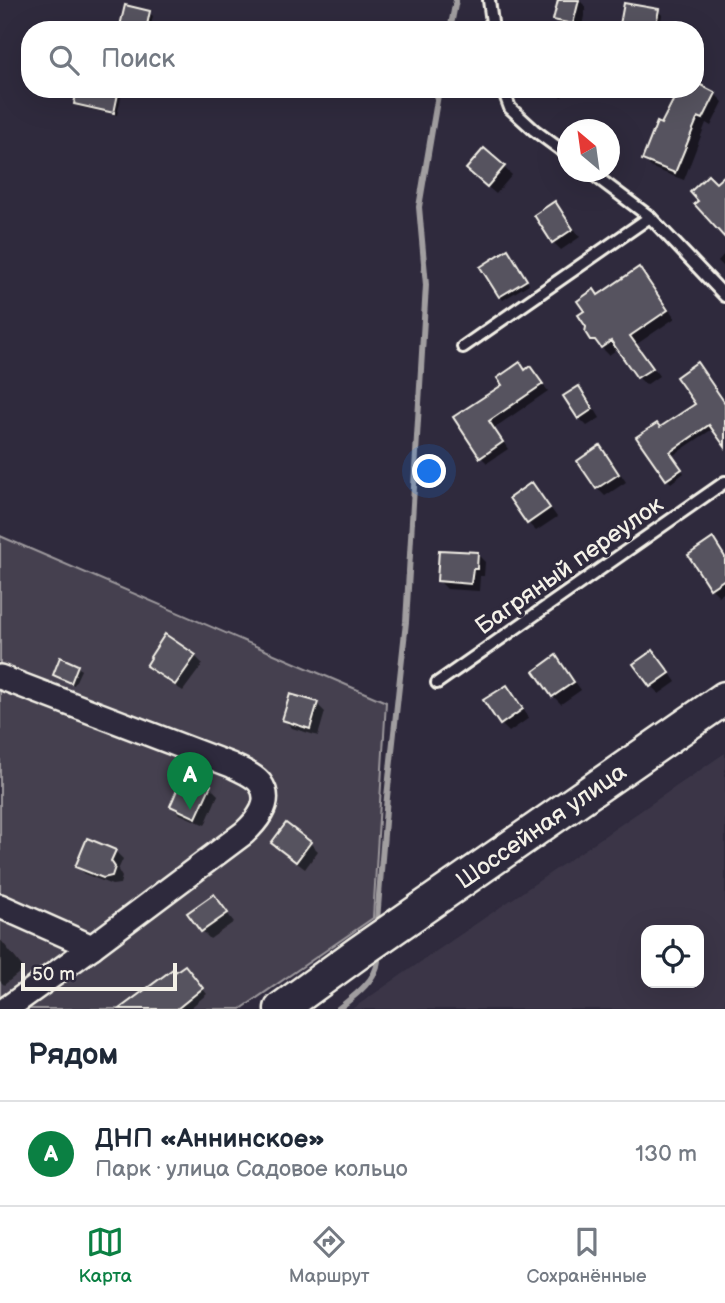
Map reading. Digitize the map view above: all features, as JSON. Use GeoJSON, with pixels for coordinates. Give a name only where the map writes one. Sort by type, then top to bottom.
{"type":"FeatureCollection","features":[{"type":"Feature","properties":{"kind":"main road","name":"Шоссейная улица"},"geometry":{"type":"LineString","coordinates":[[281,1009],[725,698]]}},
{"type":"Feature","properties":{"kind":"street"},"geometry":{"type":"LineString","coordinates":[[0,677],[231,765],[261,784],[265,803],[262,813],[244,833],[6,1009]]}},
{"type":"Feature","properties":{"kind":"street"},"geometry":{"type":"LineString","coordinates":[[0,906],[92,947]]}},
{"type":"Feature","properties":{"kind":"lane"},"geometry":{"type":"LineString","coordinates":[[488,0],[492,21]]}},
{"type":"Feature","properties":{"kind":"lane"},"geometry":{"type":"LineString","coordinates":[[506,98],[510,108],[557,147]]}},
{"type":"Feature","properties":{"kind":"lane"},"geometry":{"type":"LineString","coordinates":[[604,182],[650,216],[725,296]]}},
{"type":"Feature","properties":{"kind":"lane"},"geometry":{"type":"LineString","coordinates":[[463,347],[650,216]]}},
{"type":"Feature","properties":{"kind":"lane","name":"Багряный переулок"},"geometry":{"type":"LineString","coordinates":[[437,683],[725,482]]}},
{"type":"Feature","properties":{"kind":"shaded area"},"geometry":{"type":"Polygon","coordinates":[[[0,536],[386,702],[373,918],[241,1009],[0,1009],[0,536]]]}},
{"type":"Feature","properties":{"kind":"shaded area"},"geometry":{"type":"Polygon","coordinates":[[[725,753],[725,1009],[352,1009],[725,753]]]}},
{"type":"Feature","properties":{"kind":"building"},"geometry":{"type":"Polygon","coordinates":[[[558,0],[579,0],[574,21],[553,20],[558,0]]]}},
{"type":"Feature","properties":{"kind":"building"},"geometry":{"type":"Polygon","coordinates":[[[624,3],[659,9],[657,21],[621,21],[624,3]]]}},
{"type":"Feature","properties":{"kind":"building"},"geometry":{"type":"Polygon","coordinates":[[[125,5],[150,11],[148,21],[121,21],[125,5]]]}},
{"type":"Feature","properties":{"kind":"building"},"geometry":{"type":"Polygon","coordinates":[[[704,87],[716,93],[703,119],[698,117],[675,173],[642,160],[657,122],[661,124],[674,98],[704,98],[704,87]]]}},
{"type":"Feature","properties":{"kind":"building"},"geometry":{"type":"Polygon","coordinates":[[[75,98],[117,98],[114,113],[74,104],[75,98]]]}},
{"type":"Feature","properties":{"kind":"building"},"geometry":{"type":"Polygon","coordinates":[[[484,148],[505,166],[487,187],[466,169],[484,148]]]}},
{"type":"Feature","properties":{"kind":"building"},"geometry":{"type":"Polygon","coordinates":[[[708,175],[716,183],[725,175],[725,238],[694,204],[698,201],[690,192],[708,175]]]}},
{"type":"Feature","properties":{"kind":"building"},"geometry":{"type":"Polygon","coordinates":[[[555,201],[573,229],[552,243],[534,215],[555,201]]]}},
{"type":"Feature","properties":{"kind":"building"},"geometry":{"type":"Polygon","coordinates":[[[508,249],[527,280],[499,297],[480,267],[508,249]]]}},
{"type":"Feature","properties":{"kind":"building"},"geometry":{"type":"Polygon","coordinates":[[[639,267],[668,310],[630,336],[653,368],[637,378],[611,341],[601,348],[595,340],[590,340],[578,315],[584,311],[577,301],[594,289],[598,295],[639,267]]]}},
{"type":"Feature","properties":{"kind":"building"},"geometry":{"type":"Polygon","coordinates":[[[520,362],[525,370],[530,366],[543,384],[489,421],[503,442],[480,458],[453,417],[502,385],[497,378],[520,362]]]}},
{"type":"Feature","properties":{"kind":"building"},"geometry":{"type":"Polygon","coordinates":[[[697,362],[725,403],[725,447],[709,425],[670,452],[682,469],[666,480],[636,437],[657,423],[660,427],[695,404],[676,377],[697,362]]]}},
{"type":"Feature","properties":{"kind":"building"},"geometry":{"type":"Polygon","coordinates":[[[579,386],[593,409],[578,419],[563,396],[579,386]]]}},
{"type":"Feature","properties":{"kind":"building"},"geometry":{"type":"Polygon","coordinates":[[[600,445],[619,474],[596,489],[577,461],[600,445]]]}},
{"type":"Feature","properties":{"kind":"building"},"geometry":{"type":"Polygon","coordinates":[[[532,482],[550,508],[527,524],[509,498],[532,482]]]}},
{"type":"Feature","properties":{"kind":"building"},"geometry":{"type":"Polygon","coordinates":[[[713,538],[725,557],[725,579],[710,589],[688,555],[713,538]]]}},
{"type":"Feature","properties":{"kind":"building"},"geometry":{"type":"Polygon","coordinates":[[[439,550],[478,552],[477,569],[473,569],[471,584],[437,581],[439,550]]]}},
{"type":"Feature","properties":{"kind":"building"},"geometry":{"type":"Polygon","coordinates":[[[165,634],[196,655],[175,685],[146,666],[165,634]]]}},
{"type":"Feature","properties":{"kind":"building"},"geometry":{"type":"Polygon","coordinates":[[[653,650],[670,673],[650,687],[633,664],[653,650]]]}},
{"type":"Feature","properties":{"kind":"building"},"geometry":{"type":"Polygon","coordinates":[[[556,655],[574,682],[552,697],[534,671],[556,655]]]}},
{"type":"Feature","properties":{"kind":"building"},"geometry":{"type":"Polygon","coordinates":[[[60,657],[78,665],[71,683],[53,675],[60,657]]]}},
{"type":"Feature","properties":{"kind":"building"},"geometry":{"type":"Polygon","coordinates":[[[507,685],[523,709],[500,725],[483,700],[507,685]]]}},
{"type":"Feature","properties":{"kind":"building"},"geometry":{"type":"Polygon","coordinates":[[[290,694],[318,702],[310,729],[282,720],[290,694]]]}},
{"type":"Feature","properties":{"kind":"building"},"geometry":{"type":"Polygon","coordinates":[[[184,774],[211,785],[196,818],[170,806],[184,774]]]}},
{"type":"Feature","properties":{"kind":"building"},"geometry":{"type":"Polygon","coordinates":[[[286,823],[311,842],[296,862],[271,843],[286,823]]]}},
{"type":"Feature","properties":{"kind":"building"},"geometry":{"type":"Polygon","coordinates":[[[87,838],[116,850],[111,861],[115,867],[112,876],[103,878],[75,867],[87,838]]]}},
{"type":"Feature","properties":{"kind":"building"},"geometry":{"type":"Polygon","coordinates":[[[214,894],[228,913],[201,932],[187,913],[214,894]]]}},
{"type":"Feature","properties":{"kind":"building"},"geometry":{"type":"Polygon","coordinates":[[[185,965],[203,988],[177,1009],[119,1009],[173,969],[175,972],[185,965]]]}},
{"type":"Feature","properties":{"kind":"waterway"},"geometry":{"type":"LineString","coordinates":[[452,21],[456,0]]}},
{"type":"Feature","properties":{"kind":"waterway"},"geometry":{"type":"LineString","coordinates":[[377,920],[406,622],[426,285],[419,207],[437,98]]}},
{"type":"Feature","properties":{"kind":"waterway"},"geometry":{"type":"LineString","coordinates":[[338,1009],[368,982],[378,961]]}},
{"type":"Feature","properties":{"kind":"place","name":"ДНП «Аннинское»"},"geometry":{"type":"Point","coordinates":[190,810]}}]}
